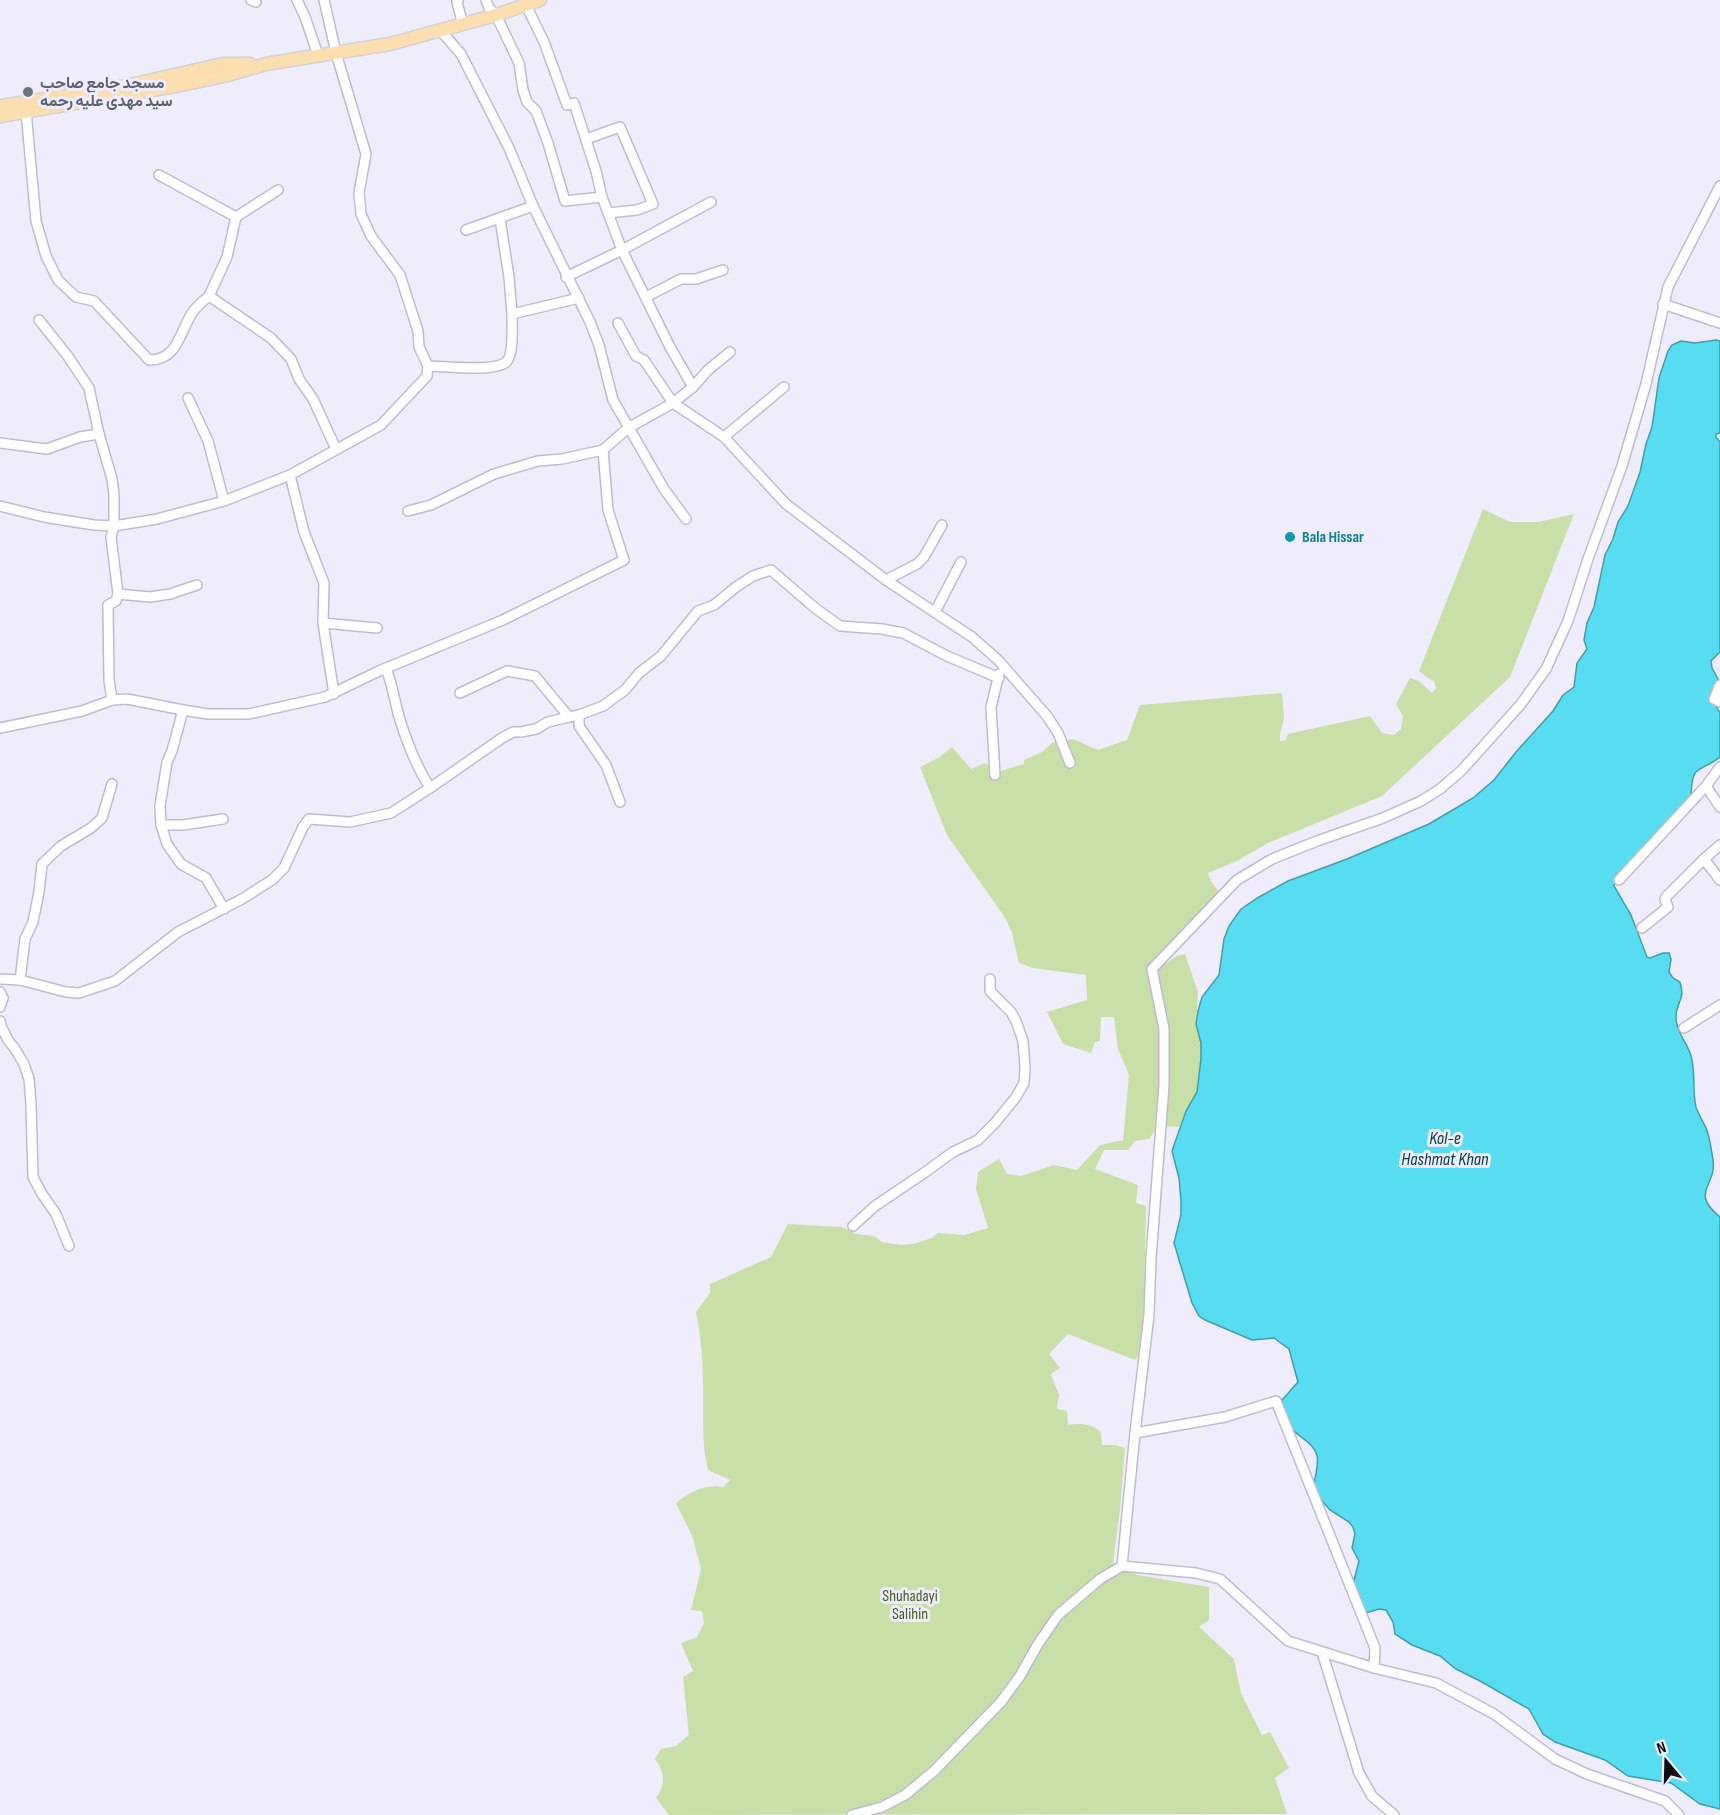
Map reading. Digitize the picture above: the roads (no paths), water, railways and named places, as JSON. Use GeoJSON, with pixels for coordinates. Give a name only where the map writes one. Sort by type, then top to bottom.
{"type":"FeatureCollection","features":[{"type":"Feature","properties":{"kind":"main road"},"geometry":{"type":"LineString","coordinates":[[0,116],[182,85],[266,64],[390,44],[463,25],[527,2],[540,0]]}},
{"type":"Feature","properties":{"kind":"main road"},"geometry":{"type":"LineString","coordinates":[[0,106],[131,85],[223,64],[266,64]]}},
{"type":"Feature","properties":{"kind":"street"},"geometry":{"type":"LineString","coordinates":[[297,0],[318,55]]}},
{"type":"Feature","properties":{"kind":"street"},"geometry":{"type":"LineString","coordinates":[[0,506],[44,517],[114,526],[157,519],[224,501],[290,475],[381,425],[426,376],[428,366],[419,347],[418,331],[400,275],[371,236],[361,214],[359,193],[366,154],[336,53],[324,0]]}},
{"type":"Feature","properties":{"kind":"street"},"geometry":{"type":"LineString","coordinates":[[458,0],[463,25]]}},
{"type":"Feature","properties":{"kind":"street"},"geometry":{"type":"LineString","coordinates":[[486,0],[489,8],[496,15],[519,63],[523,90],[528,102],[536,111],[565,201],[602,197]]}},
{"type":"Feature","properties":{"kind":"street"},"geometry":{"type":"LineString","coordinates":[[527,2],[567,105],[574,103],[602,197],[622,250],[670,347],[693,387]]}},
{"type":"Feature","properties":{"kind":"street"},"geometry":{"type":"LineString","coordinates":[[441,31],[461,54],[509,148],[566,277],[579,298],[599,345],[613,400],[664,489],[686,519]]}},
{"type":"Feature","properties":{"kind":"street"},"geometry":{"type":"LineString","coordinates":[[26,111],[36,221],[46,256],[58,280],[76,297],[94,301],[149,360],[158,360],[167,355],[177,344],[192,313],[209,296],[227,257],[236,217],[278,190]]}},
{"type":"Feature","properties":{"kind":"street"},"geometry":{"type":"LineString","coordinates":[[586,139],[620,127],[652,204],[637,210],[608,213]]}},
{"type":"Feature","properties":{"kind":"street"},"geometry":{"type":"LineString","coordinates":[[159,175],[236,217]]}},
{"type":"Feature","properties":{"kind":"street"},"geometry":{"type":"LineString","coordinates":[[1122,1566],[1149,1315],[1164,1085],[1164,1029],[1152,969],[1237,880],[1272,859],[1383,818],[1421,801],[1440,789],[1462,770],[1521,704],[1546,669],[1568,621],[1622,466],[1646,384],[1668,287],[1720,186]]}},
{"type":"Feature","properties":{"kind":"street"},"geometry":{"type":"LineString","coordinates":[[566,277],[711,202]]}},
{"type":"Feature","properties":{"kind":"street"},"geometry":{"type":"LineString","coordinates":[[466,230],[533,206]]}},
{"type":"Feature","properties":{"kind":"street"},"geometry":{"type":"LineString","coordinates":[[428,366],[472,369],[500,365],[507,361],[511,350],[512,315],[500,219]]}},
{"type":"Feature","properties":{"kind":"street"},"geometry":{"type":"LineString","coordinates":[[646,297],[681,279],[696,279],[723,270]]}},
{"type":"Feature","properties":{"kind":"street"},"geometry":{"type":"LineString","coordinates":[[209,296],[271,338],[291,359],[336,449]]}},
{"type":"Feature","properties":{"kind":"street"},"geometry":{"type":"LineString","coordinates":[[512,315],[579,298]]}},
{"type":"Feature","properties":{"kind":"street"},"geometry":{"type":"LineString","coordinates":[[1663,304],[1720,323]]}},
{"type":"Feature","properties":{"kind":"street"},"geometry":{"type":"LineString","coordinates":[[39,320],[67,355],[88,388],[112,478],[114,526],[111,537],[118,594],[116,601],[108,605],[109,680],[112,700]]}},
{"type":"Feature","properties":{"kind":"street"},"geometry":{"type":"LineString","coordinates":[[618,322],[636,356],[644,360],[673,403],[724,438],[786,504],[886,580],[972,637],[1001,663],[1047,716],[1058,733],[1070,763]]}},
{"type":"Feature","properties":{"kind":"street"},"geometry":{"type":"LineString","coordinates":[[408,511],[430,505],[494,474],[538,461],[562,459],[603,450],[628,429],[673,403],[693,387],[708,369],[730,352]]}},
{"type":"Feature","properties":{"kind":"street"},"geometry":{"type":"LineString","coordinates":[[724,438],[784,387]]}},
{"type":"Feature","properties":{"kind":"street"},"geometry":{"type":"LineString","coordinates":[[188,398],[208,441],[224,501]]}},
{"type":"Feature","properties":{"kind":"street"},"geometry":{"type":"LineString","coordinates":[[0,443],[47,449],[80,436],[99,434]]}},
{"type":"Feature","properties":{"kind":"street"},"geometry":{"type":"LineString","coordinates":[[0,728],[82,711],[112,700],[137,700],[208,714],[249,714],[284,708],[334,694],[386,668],[503,620],[624,560],[608,510],[603,450]]}},
{"type":"Feature","properties":{"kind":"street"},"geometry":{"type":"LineString","coordinates":[[290,475],[304,532],[324,583],[323,623],[334,694]]}},
{"type":"Feature","properties":{"kind":"street"},"geometry":{"type":"LineString","coordinates":[[886,580],[917,564],[942,525]]}},
{"type":"Feature","properties":{"kind":"street"},"geometry":{"type":"LineString","coordinates":[[935,612],[961,562]]}},
{"type":"Feature","properties":{"kind":"street"},"geometry":{"type":"LineString","coordinates":[[0,979],[20,980],[66,992],[79,993],[106,985],[126,973],[178,932],[224,909],[272,880],[284,868],[309,819],[350,822],[391,813],[513,732],[536,729],[548,722],[603,706],[625,690],[639,673],[661,656],[698,611],[714,605],[736,586],[753,576],[771,570],[840,626],[903,633],[947,656],[999,678]]}},
{"type":"Feature","properties":{"kind":"street"},"geometry":{"type":"LineString","coordinates":[[118,594],[150,597],[170,594],[197,585]]}},
{"type":"Feature","properties":{"kind":"street"},"geometry":{"type":"LineString","coordinates":[[323,623],[377,628]]}},
{"type":"Feature","properties":{"kind":"street"},"geometry":{"type":"LineString","coordinates":[[995,775],[991,707],[1001,663]]}},
{"type":"Feature","properties":{"kind":"street"},"geometry":{"type":"LineString","coordinates":[[386,668],[401,724],[430,788]]}},
{"type":"Feature","properties":{"kind":"street"},"geometry":{"type":"LineString","coordinates":[[460,693],[507,671],[535,676],[574,716],[606,765],[620,802]]}},
{"type":"Feature","properties":{"kind":"street"},"geometry":{"type":"LineString","coordinates":[[1720,685],[1714,699],[1720,702]]}},
{"type":"Feature","properties":{"kind":"street"},"geometry":{"type":"LineString","coordinates":[[183,710],[167,762],[160,806],[161,825],[167,844],[181,864],[206,878],[224,909]]}},
{"type":"Feature","properties":{"kind":"street"},"geometry":{"type":"LineString","coordinates":[[1619,880],[1706,786],[1720,767]]}},
{"type":"Feature","properties":{"kind":"street"},"geometry":{"type":"LineString","coordinates":[[20,980],[25,939],[33,922],[42,864],[61,846],[91,828],[102,818],[112,784]]}},
{"type":"Feature","properties":{"kind":"street"},"geometry":{"type":"LineString","coordinates":[[1706,786],[1720,807]]}},
{"type":"Feature","properties":{"kind":"street"},"geometry":{"type":"LineString","coordinates":[[161,825],[183,825],[223,819]]}},
{"type":"Feature","properties":{"kind":"street"},"geometry":{"type":"LineString","coordinates":[[1642,928],[1668,907],[1665,899],[1667,896],[1720,845]]}},
{"type":"Feature","properties":{"kind":"street"},"geometry":{"type":"LineString","coordinates":[[1704,859],[1720,880]]}},
{"type":"Feature","properties":{"kind":"street"},"geometry":{"type":"LineString","coordinates":[[853,1226],[876,1206],[953,1152],[978,1140],[1016,1097],[1024,1083],[1023,1041],[1011,1012],[990,991],[990,979]]}},
{"type":"Feature","properties":{"kind":"street"},"geometry":{"type":"LineString","coordinates":[[0,992],[3,998],[0,1007]]}},
{"type":"Feature","properties":{"kind":"street"},"geometry":{"type":"LineString","coordinates":[[1684,1028],[1720,1005]]}},
{"type":"Feature","properties":{"kind":"street"},"geometry":{"type":"LineString","coordinates":[[0,1021],[8,1040],[24,1064],[29,1079],[33,1177],[56,1214],[69,1246]]}},
{"type":"Feature","properties":{"kind":"street"},"geometry":{"type":"LineString","coordinates":[[1135,1433],[1225,1417],[1276,1401],[1375,1648],[1374,1668]]}},
{"type":"Feature","properties":{"kind":"street"},"geometry":{"type":"LineString","coordinates":[[852,1815],[882,1807],[904,1795],[934,1771],[1000,1702],[1020,1676],[1058,1615],[1100,1579],[1122,1566],[1196,1573],[1220,1579],[1288,1641],[1374,1668],[1436,1683],[1494,1714],[1555,1759],[1587,1774],[1665,1801],[1679,1815]]}},
{"type":"Feature","properties":{"kind":"street"},"geometry":{"type":"LineString","coordinates":[[1322,1652],[1359,1773],[1372,1796],[1394,1815]]}},
{"type":"Feature","properties":{"kind":"water","name":"Kol-e Hashmat Khan"},"geometry":{"type":"Polygon","coordinates":[[[1681,341],[1695,343],[1720,341],[1720,433],[1716,434],[1716,437],[1720,442],[1720,652],[1711,661],[1718,679],[1712,699],[1720,713],[1720,757],[1698,770],[1693,778],[1691,796],[1616,879],[1614,886],[1631,915],[1647,957],[1669,953],[1671,959],[1669,972],[1680,982],[1682,988],[1676,1013],[1677,1023],[1691,1056],[1696,1107],[1707,1132],[1713,1160],[1713,1169],[1705,1195],[1706,1201],[1720,1217],[1720,1809],[1700,1804],[1671,1783],[1628,1776],[1605,1760],[1555,1742],[1543,1734],[1529,1709],[1456,1669],[1440,1656],[1412,1645],[1395,1634],[1393,1622],[1386,1610],[1379,1609],[1366,1613],[1353,1595],[1359,1561],[1352,1548],[1355,1534],[1353,1527],[1330,1510],[1316,1494],[1313,1488],[1317,1467],[1315,1450],[1293,1431],[1284,1414],[1282,1400],[1298,1382],[1289,1349],[1274,1338],[1252,1340],[1205,1320],[1199,1316],[1192,1303],[1174,1243],[1181,1215],[1181,1201],[1179,1178],[1172,1151],[1186,1111],[1197,1092],[1201,1059],[1201,1043],[1196,1024],[1198,1011],[1202,997],[1219,975],[1224,939],[1229,926],[1241,909],[1288,881],[1429,824],[1473,798],[1494,780],[1553,711],[1563,695],[1574,687],[1577,663],[1587,649],[1584,640],[1587,623],[1594,607],[1605,555],[1618,522],[1628,506],[1640,472],[1652,427],[1659,378],[1668,351],[1672,345],[1681,341]]]}},
{"type":"Feature","properties":{"kind":"place","name":"مسجد جامع صاحب سید مهدی علیه رحمه"},"geometry":{"type":"Point","coordinates":[28,92]}},
{"type":"Feature","properties":{"kind":"place","name":"Bala Hissar"},"geometry":{"type":"Point","coordinates":[1290,537]}},
{"type":"Feature","properties":{"kind":"park label","name":"Shuhadayi Salihin"},"geometry":{"type":"Point","coordinates":[910,1605]}}]}
